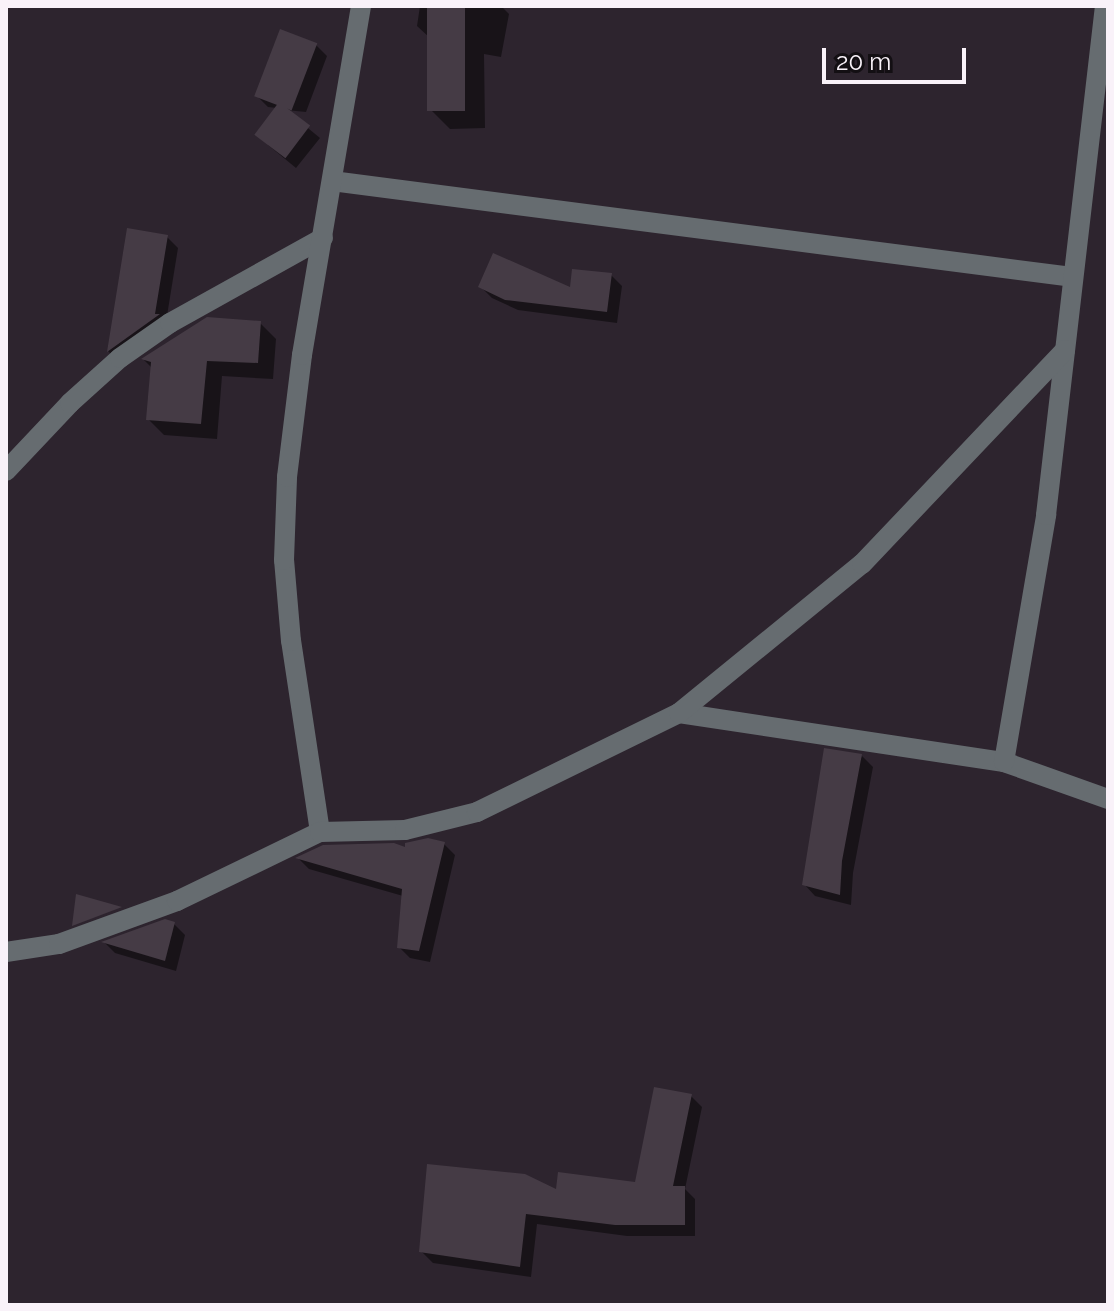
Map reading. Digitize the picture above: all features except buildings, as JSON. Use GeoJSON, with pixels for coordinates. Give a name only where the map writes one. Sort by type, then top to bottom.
{"type":"FeatureCollection","features":[{"type":"Feature","properties":{"kind":"street"},"geometry":{"type":"LineString","coordinates":[[320,832],[291,641],[284,560],[289,462],[361,6]]}},
{"type":"Feature","properties":{"kind":"street"},"geometry":{"type":"LineString","coordinates":[[1004,762],[1046,515],[1105,6]]}},
{"type":"Feature","properties":{"kind":"street"},"geometry":{"type":"LineString","coordinates":[[332,181],[1072,277]]}},
{"type":"Feature","properties":{"kind":"street"},"geometry":{"type":"LineString","coordinates":[[6,471],[70,403],[120,358],[170,323],[323,238]]}},
{"type":"Feature","properties":{"kind":"street"},"geometry":{"type":"LineString","coordinates":[[6,952],[59,944],[177,901],[320,832],[405,830],[477,812],[679,713],[862,564],[1065,350]]}},
{"type":"Feature","properties":{"kind":"street"},"geometry":{"type":"LineString","coordinates":[[679,713],[1004,762],[1108,799]]}}]}
